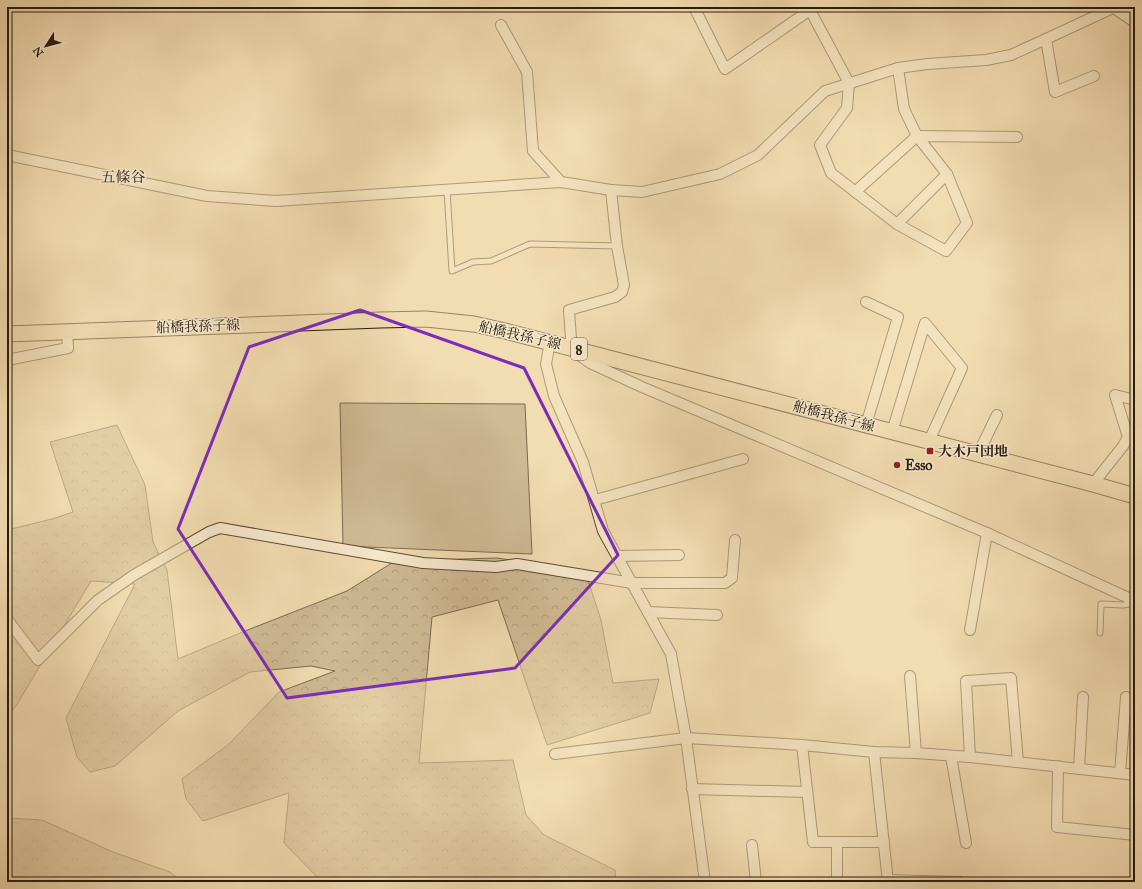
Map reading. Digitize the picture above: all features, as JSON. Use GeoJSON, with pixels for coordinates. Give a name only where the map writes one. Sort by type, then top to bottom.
{"type":"FeatureCollection","features":[{"type":"Feature","properties":{"kind":"main road","name":"船橋我孫子線"},"geometry":{"type":"LineString","coordinates":[[7,334],[325,321],[426,319],[474,324],[550,342],[1135,496]]}},
{"type":"Feature","properties":{"kind":"street"},"geometry":{"type":"LineString","coordinates":[[694,7],[725,69],[810,10],[849,83],[847,108],[820,145],[831,173],[897,224],[946,251],[967,223],[947,174],[917,136],[904,108],[898,68]]}},
{"type":"Feature","properties":{"kind":"street"},"geometry":{"type":"LineString","coordinates":[[7,156],[207,196],[276,201],[561,182],[611,190],[642,192],[720,174],[758,156],[825,91],[898,68],[926,64],[986,60],[1011,55],[1116,7],[1135,20]]}},
{"type":"Feature","properties":{"kind":"street"},"geometry":{"type":"LineString","coordinates":[[501,25],[527,72],[533,151],[561,182]]}},
{"type":"Feature","properties":{"kind":"street"},"geometry":{"type":"LineString","coordinates":[[1046,40],[1055,92],[1094,76]]}},
{"type":"Feature","properties":{"kind":"street"},"geometry":{"type":"LineString","coordinates":[[855,192],[917,136],[1017,137]]}},
{"type":"Feature","properties":{"kind":"street"},"geometry":{"type":"LineString","coordinates":[[897,224],[947,174]]}},
{"type":"Feature","properties":{"kind":"street"},"geometry":{"type":"LineString","coordinates":[[611,190],[617,246],[624,285],[622,292],[615,297],[569,310],[571,338],[568,347],[590,363],[642,387],[987,533],[1135,602]]}},
{"type":"Feature","properties":{"kind":"street"},"geometry":{"type":"LineString","coordinates":[[866,302],[898,317],[866,425]]}},
{"type":"Feature","properties":{"kind":"street"},"geometry":{"type":"LineString","coordinates":[[892,432],[925,323],[962,368],[929,441]]}},
{"type":"Feature","properties":{"kind":"street"},"geometry":{"type":"LineString","coordinates":[[7,360],[68,348],[67,331]]}},
{"type":"Feature","properties":{"kind":"street"},"geometry":{"type":"LineString","coordinates":[[550,342],[546,364],[554,396],[583,462],[603,531],[671,654],[686,738],[705,882]]}},
{"type":"Feature","properties":{"kind":"street"},"geometry":{"type":"LineString","coordinates":[[1092,484],[1124,446],[1128,437],[1115,395],[1135,400]]}},
{"type":"Feature","properties":{"kind":"street"},"geometry":{"type":"LineString","coordinates":[[978,454],[997,415]]}},
{"type":"Feature","properties":{"kind":"street"},"geometry":{"type":"LineString","coordinates":[[595,500],[743,459]]}},
{"type":"Feature","properties":{"kind":"street"},"geometry":{"type":"LineString","coordinates":[[7,620],[38,660],[98,600],[134,575],[209,532],[220,528],[423,563],[496,567],[517,564],[632,583],[725,583],[732,578],[735,540]]}},
{"type":"Feature","properties":{"kind":"street"},"geometry":{"type":"LineString","coordinates":[[970,630],[987,533]]}},
{"type":"Feature","properties":{"kind":"street"},"geometry":{"type":"LineString","coordinates":[[617,556],[679,555]]}},
{"type":"Feature","properties":{"kind":"street"},"geometry":{"type":"LineString","coordinates":[[648,612],[716,615]]}},
{"type":"Feature","properties":{"kind":"street"},"geometry":{"type":"LineString","coordinates":[[910,676],[916,753]]}},
{"type":"Feature","properties":{"kind":"street"},"geometry":{"type":"LineString","coordinates":[[970,758],[966,681],[1011,678],[1018,762]]}},
{"type":"Feature","properties":{"kind":"street"},"geometry":{"type":"LineString","coordinates":[[1120,773],[1126,696]]}},
{"type":"Feature","properties":{"kind":"street"},"geometry":{"type":"LineString","coordinates":[[1079,769],[1083,697]]}},
{"type":"Feature","properties":{"kind":"street"},"geometry":{"type":"LineString","coordinates":[[555,754],[686,738],[802,744],[874,752],[916,753],[1058,766],[1135,775]]}},
{"type":"Feature","properties":{"kind":"street"},"geometry":{"type":"LineString","coordinates":[[802,744],[813,842],[884,842]]}},
{"type":"Feature","properties":{"kind":"street"},"geometry":{"type":"LineString","coordinates":[[874,752],[888,881],[960,882]]}},
{"type":"Feature","properties":{"kind":"street"},"geometry":{"type":"LineString","coordinates":[[951,756],[966,843]]}},
{"type":"Feature","properties":{"kind":"street"},"geometry":{"type":"LineString","coordinates":[[1058,766],[1057,826],[1135,835]]}},
{"type":"Feature","properties":{"kind":"street"},"geometry":{"type":"LineString","coordinates":[[692,789],[807,792]]}},
{"type":"Feature","properties":{"kind":"street"},"geometry":{"type":"LineString","coordinates":[[837,842],[837,882]]}},
{"type":"Feature","properties":{"kind":"street"},"geometry":{"type":"LineString","coordinates":[[752,845],[756,882]]}},
{"type":"Feature","properties":{"kind":"lane"},"geometry":{"type":"LineString","coordinates":[[447,190],[452,271],[473,262],[491,261],[530,244],[617,246]]}},
{"type":"Feature","properties":{"kind":"lane"},"geometry":{"type":"LineString","coordinates":[[1100,633],[1101,604],[1123,605],[1135,602]]}},
{"type":"Feature","properties":{"kind":"highlighted area"},"geometry":{"type":"Polygon","coordinates":[[[360,310],[524,368],[618,555],[515,668],[287,698],[178,529],[249,347],[360,310]]]}},
{"type":"Feature","properties":{"kind":"green space"},"geometry":{"type":"Polygon","coordinates":[[[340,403],[525,404],[532,554],[343,546],[340,403]]]}},
{"type":"Feature","properties":{"kind":"green space"},"geometry":{"type":"Polygon","coordinates":[[[117,425],[145,485],[153,542],[167,570],[178,659],[347,591],[395,561],[497,558],[585,571],[601,620],[613,683],[659,679],[650,713],[547,745],[498,600],[432,617],[419,763],[513,760],[526,815],[544,835],[615,870],[616,882],[322,882],[284,843],[289,793],[203,821],[186,799],[182,779],[229,744],[279,692],[335,671],[311,666],[250,672],[178,711],[115,766],[90,772],[77,757],[66,718],[135,584],[91,581],[16,706],[7,717],[7,530],[52,519],[73,512],[50,442],[117,425]]]}},
{"type":"Feature","properties":{"kind":"green space"},"geometry":{"type":"Polygon","coordinates":[[[7,818],[42,820],[113,852],[170,872],[182,882],[7,882],[7,818]]]}},
{"type":"Feature","properties":{"kind":"place","name":"大木戸団地"},"geometry":{"type":"Point","coordinates":[930,451]}},
{"type":"Feature","properties":{"kind":"place","name":"Esso"},"geometry":{"type":"Point","coordinates":[897,465]}},
{"type":"Feature","properties":{"kind":"district","name":"五條谷"},"geometry":{"type":"Point","coordinates":[123,177]}}]}
